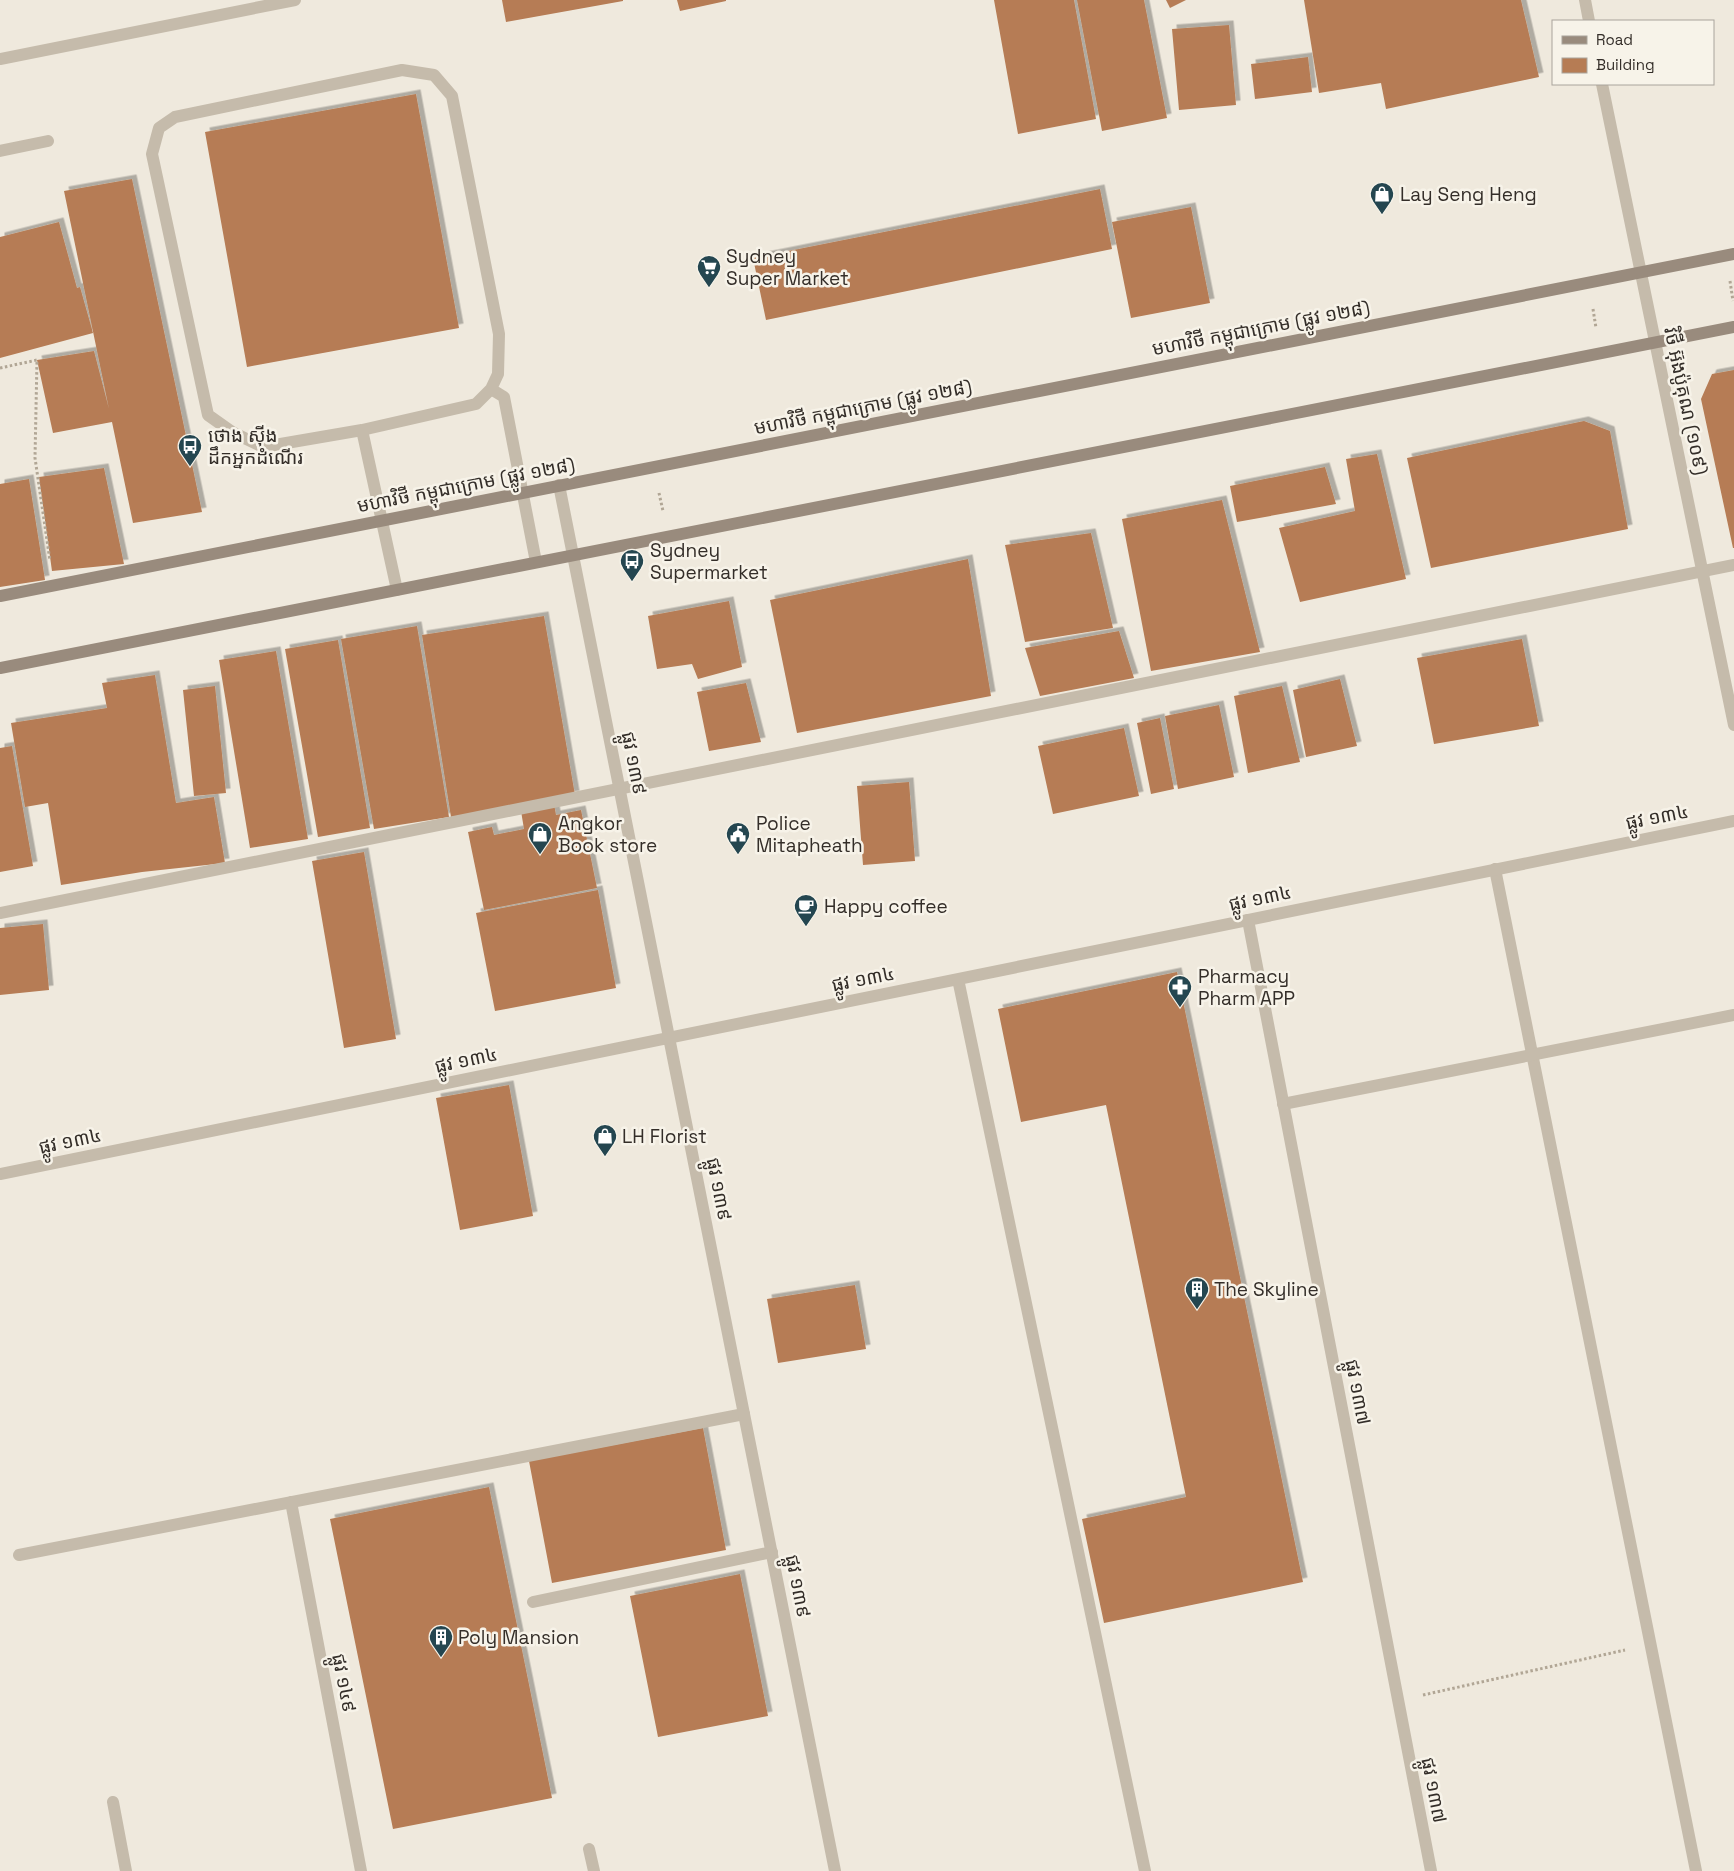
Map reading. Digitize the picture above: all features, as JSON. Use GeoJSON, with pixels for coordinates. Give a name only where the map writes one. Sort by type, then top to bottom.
{"type":"FeatureCollection","features":[{"type":"Feature","properties":{"kind":"main road","name":"មហាវិថី កម្ពុជាក្រោម (ផ្លូវ ១២៨)"},"geometry":{"type":"LineString","coordinates":[[0,596],[1734,254]]}},
{"type":"Feature","properties":{"kind":"main road"},"geometry":{"type":"LineString","coordinates":[[0,668],[1734,327]]}},
{"type":"Feature","properties":{"kind":"street"},"geometry":{"type":"LineString","coordinates":[[0,59],[295,0]]}},
{"type":"Feature","properties":{"kind":"street"},"geometry":{"type":"LineString","coordinates":[[1585,0],[1589,20]]}},
{"type":"Feature","properties":{"kind":"street"},"geometry":{"type":"LineString","coordinates":[[402,70],[434,75],[452,96],[499,334],[498,374],[491,389],[476,404],[362,430],[263,447],[232,432],[208,415],[152,154],[159,128],[175,117],[402,70]]}},
{"type":"Feature","properties":{"kind":"street","name":"វិថី អ៊ុងប៉ូគុណ (១០៩)"},"geometry":{"type":"LineString","coordinates":[[1602,85],[1734,725]]}},
{"type":"Feature","properties":{"kind":"street"},"geometry":{"type":"LineString","coordinates":[[0,151],[48,141]]}},
{"type":"Feature","properties":{"kind":"street"},"geometry":{"type":"LineString","coordinates":[[491,389],[504,397],[536,562]]}},
{"type":"Feature","properties":{"kind":"street"},"geometry":{"type":"LineString","coordinates":[[362,430],[397,590]]}},
{"type":"Feature","properties":{"kind":"street","name":"ផ្លូវ ១៣៩"},"geometry":{"type":"LineString","coordinates":[[559,485],[835,1871]]}},
{"type":"Feature","properties":{"kind":"street"},"geometry":{"type":"LineString","coordinates":[[0,913],[1734,565]]}},
{"type":"Feature","properties":{"kind":"street","name":"ផ្លូវ ១៣៤"},"geometry":{"type":"LineString","coordinates":[[0,1174],[1734,821]]}},
{"type":"Feature","properties":{"kind":"street"},"geometry":{"type":"LineString","coordinates":[[1495,870],[1696,1871]]}},
{"type":"Feature","properties":{"kind":"street","name":"ផ្លូវ ១៣៧"},"geometry":{"type":"LineString","coordinates":[[1248,920],[1431,1871]]}},
{"type":"Feature","properties":{"kind":"street"},"geometry":{"type":"LineString","coordinates":[[958,979],[1145,1871]]}},
{"type":"Feature","properties":{"kind":"street"},"geometry":{"type":"LineString","coordinates":[[1283,1104],[1734,1015]]}},
{"type":"Feature","properties":{"kind":"street"},"geometry":{"type":"LineString","coordinates":[[19,1555],[744,1414]]}},
{"type":"Feature","properties":{"kind":"street","name":"ផ្លូវ ១៤៩"},"geometry":{"type":"LineString","coordinates":[[291,1502],[361,1871]]}},
{"type":"Feature","properties":{"kind":"street"},"geometry":{"type":"LineString","coordinates":[[533,1602],[772,1552]]}},
{"type":"Feature","properties":{"kind":"street"},"geometry":{"type":"LineString","coordinates":[[113,1802],[126,1871]]}},
{"type":"Feature","properties":{"kind":"street"},"geometry":{"type":"LineString","coordinates":[[589,1849],[594,1871]]}},
{"type":"Feature","properties":{"kind":"path"},"geometry":{"type":"LineString","coordinates":[[1588,283],[1601,353]]}},
{"type":"Feature","properties":{"kind":"path"},"geometry":{"type":"LineString","coordinates":[[0,368],[37,360],[35,458],[53,585]]}},
{"type":"Feature","properties":{"kind":"path"},"geometry":{"type":"LineString","coordinates":[[654,467],[668,536]]}},
{"type":"Feature","properties":{"kind":"path"},"geometry":{"type":"LineString","coordinates":[[1398,1701],[1650,1644]]}},
{"type":"Feature","properties":{"kind":"building"},"geometry":{"type":"Polygon","coordinates":[[[502,0],[623,0],[623,1],[506,22],[502,0]]]}},
{"type":"Feature","properties":{"kind":"building"},"geometry":{"type":"Polygon","coordinates":[[[677,0],[726,0],[726,1],[680,11],[677,0]]]}},
{"type":"Feature","properties":{"kind":"building"},"geometry":{"type":"Polygon","coordinates":[[[994,0],[1074,0],[1096,119],[1018,134],[994,0]]]}},
{"type":"Feature","properties":{"kind":"building"},"geometry":{"type":"Polygon","coordinates":[[[1077,0],[1144,0],[1167,118],[1102,131],[1077,0]]]}},
{"type":"Feature","properties":{"kind":"building"},"geometry":{"type":"Polygon","coordinates":[[[1166,0],[1186,0],[1170,8],[1166,0]]]}},
{"type":"Feature","properties":{"kind":"building"},"geometry":{"type":"Polygon","coordinates":[[[1304,0],[1521,0],[1539,77],[1386,109],[1381,83],[1319,93],[1304,0]]]}},
{"type":"Feature","properties":{"kind":"building"},"geometry":{"type":"Polygon","coordinates":[[[1229,25],[1236,105],[1179,110],[1172,29],[1229,25]]]}},
{"type":"Feature","properties":{"kind":"building"},"geometry":{"type":"Polygon","coordinates":[[[1308,57],[1312,92],[1255,99],[1251,64],[1308,57]]]}},
{"type":"Feature","properties":{"kind":"building"},"geometry":{"type":"Polygon","coordinates":[[[416,94],[459,328],[247,367],[205,132],[416,94]]]}},
{"type":"Feature","properties":{"kind":"building"},"geometry":{"type":"Polygon","coordinates":[[[132,179],[202,512],[133,523],[112,422],[53,433],[37,360],[94,351],[109,409],[64,191],[132,179]]]}},
{"type":"Feature","properties":{"kind":"building"},"geometry":{"type":"Polygon","coordinates":[[[1100,189],[1112,249],[766,320],[753,258],[1100,189]]]}},
{"type":"Feature","properties":{"kind":"building"},"geometry":{"type":"Polygon","coordinates":[[[1191,207],[1210,303],[1131,318],[1112,222],[1191,207]]]}},
{"type":"Feature","properties":{"kind":"building"},"geometry":{"type":"Polygon","coordinates":[[[59,222],[77,288],[80,287],[93,333],[0,358],[0,237],[59,222]]]}},
{"type":"Feature","properties":{"kind":"building"},"geometry":{"type":"Polygon","coordinates":[[[1734,370],[1733,548],[1701,399],[1712,374],[1734,370]]]}},
{"type":"Feature","properties":{"kind":"building"},"geometry":{"type":"Polygon","coordinates":[[[1584,421],[1610,431],[1628,529],[1431,568],[1407,458],[1584,421]]]}},
{"type":"Feature","properties":{"kind":"building"},"geometry":{"type":"Polygon","coordinates":[[[1377,454],[1406,579],[1300,602],[1279,528],[1355,511],[1346,459],[1377,454]]]}},
{"type":"Feature","properties":{"kind":"building"},"geometry":{"type":"Polygon","coordinates":[[[1325,467],[1336,504],[1237,522],[1230,486],[1325,467]]]}},
{"type":"Feature","properties":{"kind":"building"},"geometry":{"type":"Polygon","coordinates":[[[104,468],[124,564],[52,571],[39,477],[104,468]]]}},
{"type":"Feature","properties":{"kind":"building"},"geometry":{"type":"Polygon","coordinates":[[[29,479],[45,580],[0,587],[0,484],[29,479]]]}},
{"type":"Feature","properties":{"kind":"building"},"geometry":{"type":"Polygon","coordinates":[[[1222,500],[1260,652],[1151,671],[1122,519],[1222,500]]]}},
{"type":"Feature","properties":{"kind":"building"},"geometry":{"type":"Polygon","coordinates":[[[1091,533],[1113,628],[1025,642],[1005,545],[1091,533]]]}},
{"type":"Feature","properties":{"kind":"building"},"geometry":{"type":"Polygon","coordinates":[[[968,559],[991,696],[797,733],[770,600],[968,559]]]}},
{"type":"Feature","properties":{"kind":"building"},"geometry":{"type":"Polygon","coordinates":[[[729,601],[742,667],[698,679],[692,664],[657,669],[648,616],[729,601]]]}},
{"type":"Feature","properties":{"kind":"building"},"geometry":{"type":"Polygon","coordinates":[[[544,616],[575,795],[451,817],[422,635],[544,616]]]}},
{"type":"Feature","properties":{"kind":"building"},"geometry":{"type":"Polygon","coordinates":[[[417,626],[449,817],[374,829],[341,639],[417,626]]]}},
{"type":"Feature","properties":{"kind":"building"},"geometry":{"type":"Polygon","coordinates":[[[1119,631],[1134,678],[1040,696],[1025,648],[1119,631]]]}},
{"type":"Feature","properties":{"kind":"building"},"geometry":{"type":"Polygon","coordinates":[[[1522,639],[1539,726],[1434,744],[1417,658],[1522,639]]]}},
{"type":"Feature","properties":{"kind":"building"},"geometry":{"type":"Polygon","coordinates":[[[338,640],[370,828],[318,837],[285,649],[338,640]]]}},
{"type":"Feature","properties":{"kind":"building"},"geometry":{"type":"Polygon","coordinates":[[[276,651],[308,839],[250,848],[219,660],[276,651]]]}},
{"type":"Feature","properties":{"kind":"building"},"geometry":{"type":"Polygon","coordinates":[[[155,675],[176,803],[214,797],[225,863],[142,872],[61,885],[48,803],[25,807],[11,723],[107,708],[102,683],[155,675]]]}},
{"type":"Feature","properties":{"kind":"building"},"geometry":{"type":"Polygon","coordinates":[[[1340,679],[1357,746],[1306,757],[1293,690],[1340,679]]]}},
{"type":"Feature","properties":{"kind":"building"},"geometry":{"type":"Polygon","coordinates":[[[746,683],[761,742],[709,751],[697,692],[746,683]]]}},
{"type":"Feature","properties":{"kind":"building"},"geometry":{"type":"Polygon","coordinates":[[[215,686],[226,793],[194,796],[183,690],[215,686]]]}},
{"type":"Feature","properties":{"kind":"building"},"geometry":{"type":"Polygon","coordinates":[[[1282,686],[1300,762],[1248,773],[1234,696],[1282,686]]]}},
{"type":"Feature","properties":{"kind":"building"},"geometry":{"type":"Polygon","coordinates":[[[1219,705],[1234,777],[1178,789],[1165,716],[1219,705]]]}},
{"type":"Feature","properties":{"kind":"building"},"geometry":{"type":"Polygon","coordinates":[[[1160,718],[1174,789],[1151,794],[1137,723],[1160,718]]]}},
{"type":"Feature","properties":{"kind":"building"},"geometry":{"type":"Polygon","coordinates":[[[1124,728],[1139,796],[1053,814],[1038,746],[1124,728]]]}},
{"type":"Feature","properties":{"kind":"building"},"geometry":{"type":"Polygon","coordinates":[[[12,746],[33,866],[0,872],[0,748],[12,746]]]}},
{"type":"Feature","properties":{"kind":"building"},"geometry":{"type":"Polygon","coordinates":[[[909,782],[915,861],[863,865],[857,786],[909,782]]]}},
{"type":"Feature","properties":{"kind":"building"},"geometry":{"type":"Polygon","coordinates":[[[554,804],[556,815],[581,810],[597,888],[484,910],[468,832],[492,827],[494,835],[524,829],[521,811],[554,804]]]}},
{"type":"Feature","properties":{"kind":"building"},"geometry":{"type":"Polygon","coordinates":[[[364,852],[396,1039],[344,1048],[312,861],[364,852]]]}},
{"type":"Feature","properties":{"kind":"building"},"geometry":{"type":"Polygon","coordinates":[[[598,890],[616,988],[495,1011],[476,913],[598,890]]]}},
{"type":"Feature","properties":{"kind":"building"},"geometry":{"type":"Polygon","coordinates":[[[43,924],[49,990],[0,995],[0,928],[43,924]]]}},
{"type":"Feature","properties":{"kind":"building","name":"The Skyline"},"geometry":{"type":"Polygon","coordinates":[[[1177,972],[1303,1582],[1104,1623],[1082,1519],[1186,1497],[1106,1105],[1021,1122],[998,1009],[1177,972]]]}},
{"type":"Feature","properties":{"kind":"building"},"geometry":{"type":"Polygon","coordinates":[[[509,1085],[533,1216],[460,1230],[436,1098],[509,1085]]]}},
{"type":"Feature","properties":{"kind":"building"},"geometry":{"type":"Polygon","coordinates":[[[855,1285],[866,1349],[778,1363],[767,1299],[855,1285]]]}},
{"type":"Feature","properties":{"kind":"building"},"geometry":{"type":"Polygon","coordinates":[[[703,1428],[726,1550],[552,1583],[529,1461],[703,1428]]]}},
{"type":"Feature","properties":{"kind":"building","name":"Poly Mansion"},"geometry":{"type":"Polygon","coordinates":[[[489,1487],[552,1798],[393,1829],[330,1519],[489,1487]]]}},
{"type":"Feature","properties":{"kind":"building"},"geometry":{"type":"Polygon","coordinates":[[[740,1574],[768,1716],[658,1737],[630,1596],[740,1574]]]}},
{"type":"Feature","properties":{"kind":"place","name":"Lay Seng Heng"},"geometry":{"type":"Point","coordinates":[1382,215]}},
{"type":"Feature","properties":{"kind":"place","name":"Sydney Super Market"},"geometry":{"type":"Point","coordinates":[709,288]}},
{"type":"Feature","properties":{"kind":"place","name":"ថោង ស៊ីង ដឹកអ្នកដំណើរ"},"geometry":{"type":"Point","coordinates":[190,467]}},
{"type":"Feature","properties":{"kind":"place","name":"Sydney Supermarket"},"geometry":{"type":"Point","coordinates":[632,582]}},
{"type":"Feature","properties":{"kind":"place","name":"Angkor Book store"},"geometry":{"type":"Point","coordinates":[540,855]}},
{"type":"Feature","properties":{"kind":"place","name":"Police Mitapheath"},"geometry":{"type":"Point","coordinates":[738,855]}},
{"type":"Feature","properties":{"kind":"place","name":"Happy coffee"},"geometry":{"type":"Point","coordinates":[806,927]}},
{"type":"Feature","properties":{"kind":"place","name":"Pharmacy Pharm APP"},"geometry":{"type":"Point","coordinates":[1180,1008]}},
{"type":"Feature","properties":{"kind":"place","name":"LH Florist"},"geometry":{"type":"Point","coordinates":[605,1157]}},
{"type":"Feature","properties":{"kind":"place","name":"The Skyline"},"geometry":{"type":"Point","coordinates":[1197,1310]}},
{"type":"Feature","properties":{"kind":"place","name":"Poly Mansion"},"geometry":{"type":"Point","coordinates":[441,1658]}}]}
